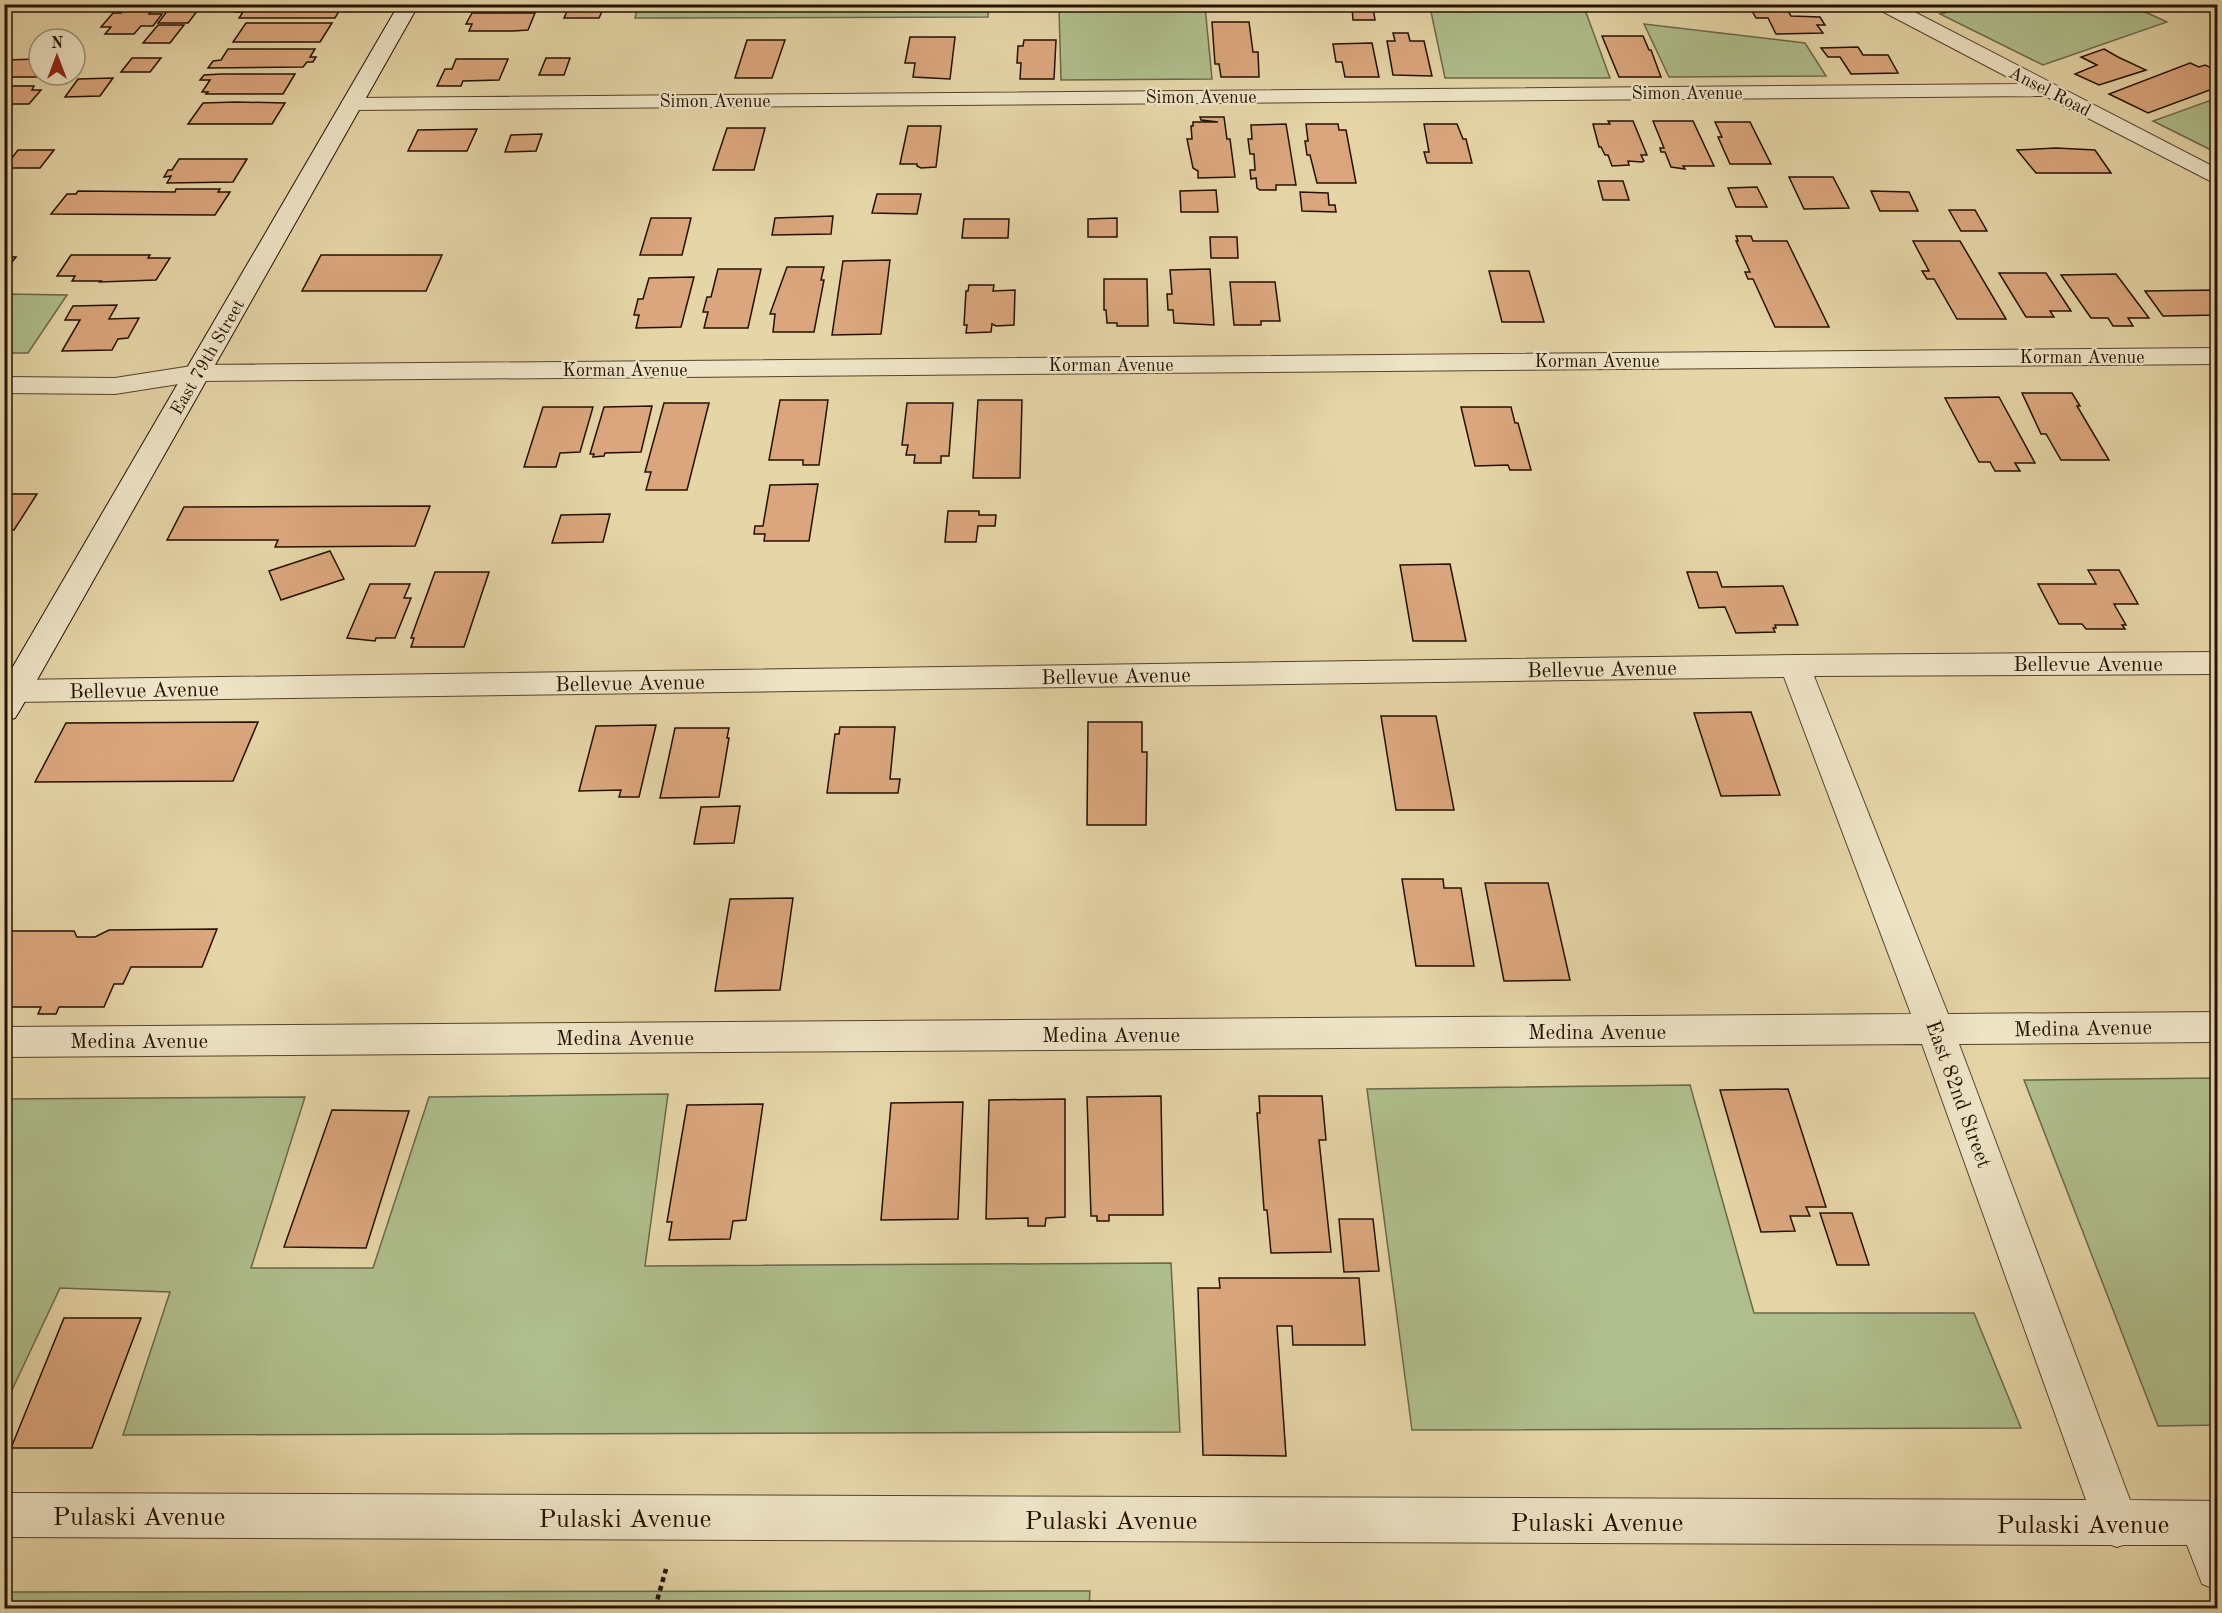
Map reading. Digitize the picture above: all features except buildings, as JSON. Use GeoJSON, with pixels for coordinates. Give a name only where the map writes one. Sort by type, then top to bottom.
{"type":"FeatureCollection","features":[{"type":"Feature","properties":{"kind":"street","name":"East 79th Street"},"geometry":{"type":"LineString","coordinates":[[10,701],[409,4]]}},
{"type":"Feature","properties":{"kind":"street","name":"Ansel Road"},"geometry":{"type":"LineString","coordinates":[[1883,4],[2217,178]]}},
{"type":"Feature","properties":{"kind":"street","name":"Simon Avenue"},"geometry":{"type":"LineString","coordinates":[[352,104],[2049,90]]}},
{"type":"Feature","properties":{"kind":"street","name":"Korman Avenue"},"geometry":{"type":"LineString","coordinates":[[4,385],[115,386],[198,373],[2217,356]]}},
{"type":"Feature","properties":{"kind":"street","name":"Bellevue Avenue"},"geometry":{"type":"LineString","coordinates":[[10,701],[1795,666],[2217,663]]}},
{"type":"Feature","properties":{"kind":"street","name":"East 82nd Street"},"geometry":{"type":"LineString","coordinates":[[1795,666],[1936,1030],[2117,1525]]}},
{"type":"Feature","properties":{"kind":"street","name":"Medina Avenue"},"geometry":{"type":"LineString","coordinates":[[4,1042],[2217,1027]]}},
{"type":"Feature","properties":{"kind":"street","name":"Pulaski Avenue"},"geometry":{"type":"LineString","coordinates":[[4,1515],[2117,1525],[2209,1523]]}},
{"type":"Feature","properties":{"kind":"street"},"geometry":{"type":"LineString","coordinates":[[2209,1523],[2217,1568]]}},
{"type":"Feature","properties":{"kind":"path"},"geometry":{"type":"LineString","coordinates":[[655,1608],[666,1569]]}},
{"type":"Feature","properties":{"kind":"green space"},"geometry":{"type":"Polygon","coordinates":[[[638,4],[989,5],[988,17],[635,18],[638,4]]]}},
{"type":"Feature","properties":{"kind":"green space"},"geometry":{"type":"Polygon","coordinates":[[[1974,5],[2130,5],[2167,22],[2043,65],[1940,14],[1974,5]]]}},
{"type":"Feature","properties":{"kind":"green space"},"geometry":{"type":"Polygon","coordinates":[[[1205,6],[1212,79],[1061,80],[1059,8],[1205,6]]]}},
{"type":"Feature","properties":{"kind":"green space"},"geometry":{"type":"Polygon","coordinates":[[[1430,7],[1584,7],[1610,78],[1445,78],[1430,7]]]}},
{"type":"Feature","properties":{"kind":"green space"},"geometry":{"type":"Polygon","coordinates":[[[1644,24],[1805,43],[1826,76],[1669,77],[1644,24]]]}},
{"type":"Feature","properties":{"kind":"green space"},"geometry":{"type":"Polygon","coordinates":[[[2217,98],[2217,153],[2153,121],[2217,98]]]}},
{"type":"Feature","properties":{"kind":"green space"},"geometry":{"type":"Polygon","coordinates":[[[5,294],[67,295],[28,353],[5,353],[5,294]]]}},
{"type":"Feature","properties":{"kind":"green space"},"geometry":{"type":"Polygon","coordinates":[[[2217,1078],[2217,1425],[2158,1426],[2024,1080],[2217,1078]]]}},
{"type":"Feature","properties":{"kind":"green space"},"geometry":{"type":"Polygon","coordinates":[[[1690,1085],[1754,1313],[1974,1313],[2021,1428],[1412,1430],[1367,1089],[1690,1085]]]}},
{"type":"Feature","properties":{"kind":"green space"},"geometry":{"type":"Polygon","coordinates":[[[668,1094],[645,1266],[1171,1263],[1180,1432],[123,1435],[170,1292],[60,1288],[5,1405],[5,1099],[305,1097],[251,1268],[373,1268],[429,1097],[668,1094]]]}},
{"type":"Feature","properties":{"kind":"green space"},"geometry":{"type":"Polygon","coordinates":[[[1090,1591],[1089,1608],[4,1608],[5,1592],[1090,1591]]]}}]}
